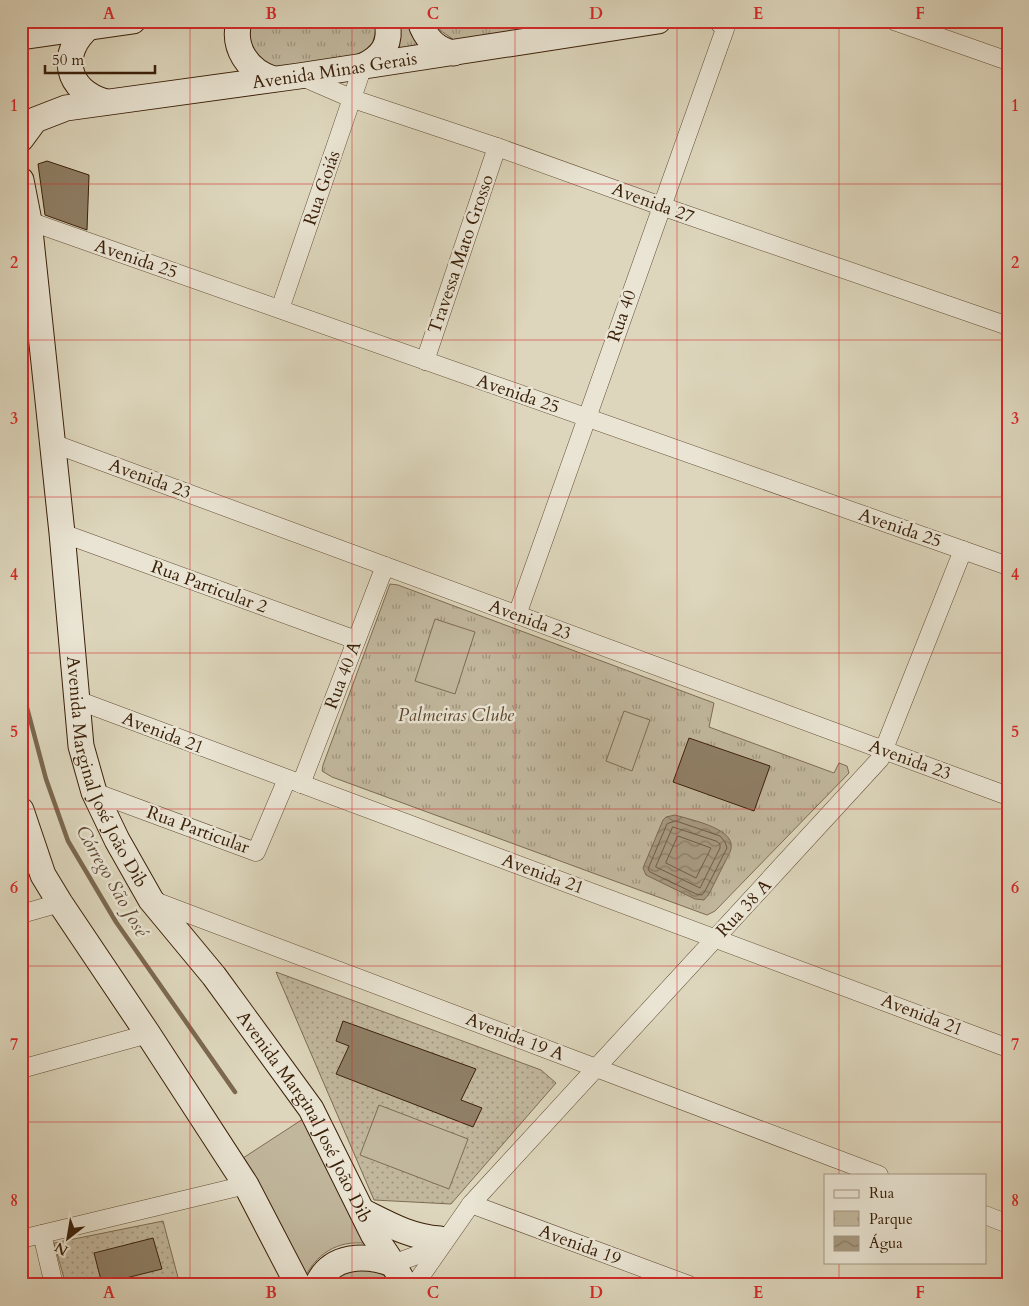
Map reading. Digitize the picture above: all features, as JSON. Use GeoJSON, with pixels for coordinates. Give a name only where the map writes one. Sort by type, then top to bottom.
{"type":"FeatureCollection","features":[{"type":"Feature","properties":{"kind":"main road"},"geometry":{"type":"LineString","coordinates":[[21,37],[90,24],[133,21]]}},
{"type":"Feature","properties":{"kind":"main road"},"geometry":{"type":"LineString","coordinates":[[239,21],[238,41],[243,56],[252,68],[273,79]]}},
{"type":"Feature","properties":{"kind":"main road"},"geometry":{"type":"LineString","coordinates":[[363,66],[380,55],[386,46],[388,35],[387,21]]}},
{"type":"Feature","properties":{"kind":"main road"},"geometry":{"type":"LineString","coordinates":[[420,21],[425,34],[433,44],[443,51],[454,52]]}},
{"type":"Feature","properties":{"kind":"main road","name":"Avenida Minas Gerais"},"geometry":{"type":"LineString","coordinates":[[21,138],[35,120],[66,108],[299,76],[658,21]]}},
{"type":"Feature","properties":{"kind":"main road"},"geometry":{"type":"LineString","coordinates":[[90,24],[73,46],[70,58],[71,70],[75,82],[83,92],[94,99],[106,102]]}},
{"type":"Feature","properties":{"kind":"main road","name":"Avenida Marginal José João Dib"},"geometry":{"type":"LineString","coordinates":[[21,180],[62,533],[81,746],[94,792],[117,840],[151,900],[214,976],[311,1110],[373,1234],[399,1274]]}},
{"type":"Feature","properties":{"kind":"main road"},"geometry":{"type":"LineString","coordinates":[[21,810],[43,875],[246,1185],[298,1285]]}},
{"type":"Feature","properties":{"kind":"main road"},"geometry":{"type":"LineString","coordinates":[[362,1211],[395,1228],[422,1238],[449,1231]]}},
{"type":"Feature","properties":{"kind":"main road"},"geometry":{"type":"LineString","coordinates":[[317,1285],[320,1277],[330,1267],[338,1262],[355,1257],[381,1260],[399,1274]]}},
{"type":"Feature","properties":{"kind":"street","name":"Rua 40"},"geometry":{"type":"LineString","coordinates":[[517,615],[725,29],[717,21]]}},
{"type":"Feature","properties":{"kind":"street"},"geometry":{"type":"LineString","coordinates":[[894,21],[1008,61]]}},
{"type":"Feature","properties":{"kind":"street","name":"Rua Goiás"},"geometry":{"type":"LineString","coordinates":[[280,309],[363,66]]}},
{"type":"Feature","properties":{"kind":"street","name":"Avenida 27"},"geometry":{"type":"LineString","coordinates":[[299,76],[353,99],[497,147],[1008,326]]}},
{"type":"Feature","properties":{"kind":"street","name":"Travessa Mato Grosso"},"geometry":{"type":"LineString","coordinates":[[425,361],[497,147]]}},
{"type":"Feature","properties":{"kind":"street","name":"Avenida 25"},"geometry":{"type":"LineString","coordinates":[[25,219],[1008,566]]}},
{"type":"Feature","properties":{"kind":"street","name":"Avenida 23"},"geometry":{"type":"LineString","coordinates":[[52,443],[1008,796]]}},
{"type":"Feature","properties":{"kind":"street","name":"Rua Particular 2"},"geometry":{"type":"LineString","coordinates":[[62,533],[356,640]]}},
{"type":"Feature","properties":{"kind":"street","name":"Rua 38 A"},"geometry":{"type":"LineString","coordinates":[[417,1285],[418,1280],[449,1231],[471,1204],[880,759],[962,550]]}},
{"type":"Feature","properties":{"kind":"street","name":"Rua 40 A"},"geometry":{"type":"LineString","coordinates":[[294,781],[356,640],[385,566]]}},
{"type":"Feature","properties":{"kind":"street","name":"Avenida 21"},"geometry":{"type":"LineString","coordinates":[[77,700],[1008,1048]]}},
{"type":"Feature","properties":{"kind":"street","name":"Rua Particular"},"geometry":{"type":"LineString","coordinates":[[94,792],[256,852],[294,781]]}},
{"type":"Feature","properties":{"kind":"street","name":"Avenida 19 A"},"geometry":{"type":"LineString","coordinates":[[151,900],[876,1174]]}},
{"type":"Feature","properties":{"kind":"street"},"geometry":{"type":"LineString","coordinates":[[21,914],[60,903]]}},
{"type":"Feature","properties":{"kind":"street"},"geometry":{"type":"LineString","coordinates":[[21,1070],[148,1034]]}},
{"type":"Feature","properties":{"kind":"street"},"geometry":{"type":"LineString","coordinates":[[21,1239],[246,1185]]}},
{"type":"Feature","properties":{"kind":"street","name":"Avenida 19"},"geometry":{"type":"LineString","coordinates":[[471,1204],[689,1285]]}},
{"type":"Feature","properties":{"kind":"street"},"geometry":{"type":"LineString","coordinates":[[986,1215],[1008,1224]]}},
{"type":"Feature","properties":{"kind":"street","name":"Rua 38 A"},"geometry":{"type":"LineString","coordinates":[[399,1274],[449,1231]]}},
{"type":"Feature","properties":{"kind":"street"},"geometry":{"type":"LineString","coordinates":[[42,1234],[54,1285]]}},
{"type":"Feature","properties":{"kind":"green space"},"geometry":{"type":"Polygon","coordinates":[[[250,21],[375,21],[376,29],[373,42],[361,55],[273,70],[249,54],[250,21]]]}},
{"type":"Feature","properties":{"kind":"green space"},"geometry":{"type":"Polygon","coordinates":[[[401,21],[407,21],[412,36],[421,46],[394,52],[400,39],[401,21]]]}},
{"type":"Feature","properties":{"kind":"green space"},"geometry":{"type":"Polygon","coordinates":[[[436,21],[599,21],[454,40],[440,30],[436,21]]]}},
{"type":"Feature","properties":{"kind":"green space","name":"Palmeiras Clube"},"geometry":{"type":"Polygon","coordinates":[[[390,584],[398,585],[714,703],[709,727],[834,773],[839,763],[847,766],[849,773],[715,911],[707,915],[332,777],[322,771],[323,765],[390,584]]]}},
{"type":"Feature","properties":{"kind":"green space"},"geometry":{"type":"Polygon","coordinates":[[[435,619],[475,632],[455,694],[415,681],[435,619]]]}},
{"type":"Feature","properties":{"kind":"green space"},"geometry":{"type":"Polygon","coordinates":[[[624,711],[650,720],[632,771],[606,761],[624,711]]]}},
{"type":"Feature","properties":{"kind":"green space"},"geometry":{"type":"Polygon","coordinates":[[[276,972],[541,1070],[556,1083],[451,1204],[374,1200],[276,972]]]}},
{"type":"Feature","properties":{"kind":"green space"},"geometry":{"type":"Polygon","coordinates":[[[379,1105],[468,1139],[449,1189],[360,1155],[379,1105]]]}},
{"type":"Feature","properties":{"kind":"green space"},"geometry":{"type":"Polygon","coordinates":[[[306,1117],[371,1244],[350,1243],[332,1248],[317,1260],[305,1277],[240,1160],[306,1117]]]}},
{"type":"Feature","properties":{"kind":"green space"},"geometry":{"type":"Polygon","coordinates":[[[163,1221],[180,1285],[66,1285],[54,1243],[163,1221]]]}},
{"type":"Feature","properties":{"kind":"green space"},"geometry":{"type":"Polygon","coordinates":[[[360,1268],[374,1271],[386,1277],[392,1285],[329,1285],[338,1276],[360,1268]]]}},
{"type":"Feature","properties":{"kind":"water"},"geometry":{"type":"Polygon","coordinates":[[[675,815],[712,827],[728,837],[731,844],[730,852],[709,894],[704,900],[695,899],[646,875],[643,868],[663,820],[666,817],[675,815]]]}},
{"type":"Feature","properties":{"kind":"building"},"geometry":{"type":"Polygon","coordinates":[[[47,161],[89,175],[87,230],[45,215],[38,164],[47,161]]]}},
{"type":"Feature","properties":{"kind":"building"},"geometry":{"type":"Polygon","coordinates":[[[689,738],[770,766],[754,811],[673,782],[689,738]]]}},
{"type":"Feature","properties":{"kind":"building"},"geometry":{"type":"Polygon","coordinates":[[[343,1021],[476,1069],[461,1100],[482,1108],[473,1127],[336,1074],[349,1046],[336,1041],[343,1021]]]}},
{"type":"Feature","properties":{"kind":"building"},"geometry":{"type":"Polygon","coordinates":[[[153,1238],[162,1269],[102,1284],[94,1253],[153,1238]]]}},
{"type":"Feature","properties":{"kind":"waterway","name":"Córrego São José"},"geometry":{"type":"LineString","coordinates":[[21,658],[26,704],[46,779],[68,841],[116,922],[235,1092]]}}]}
